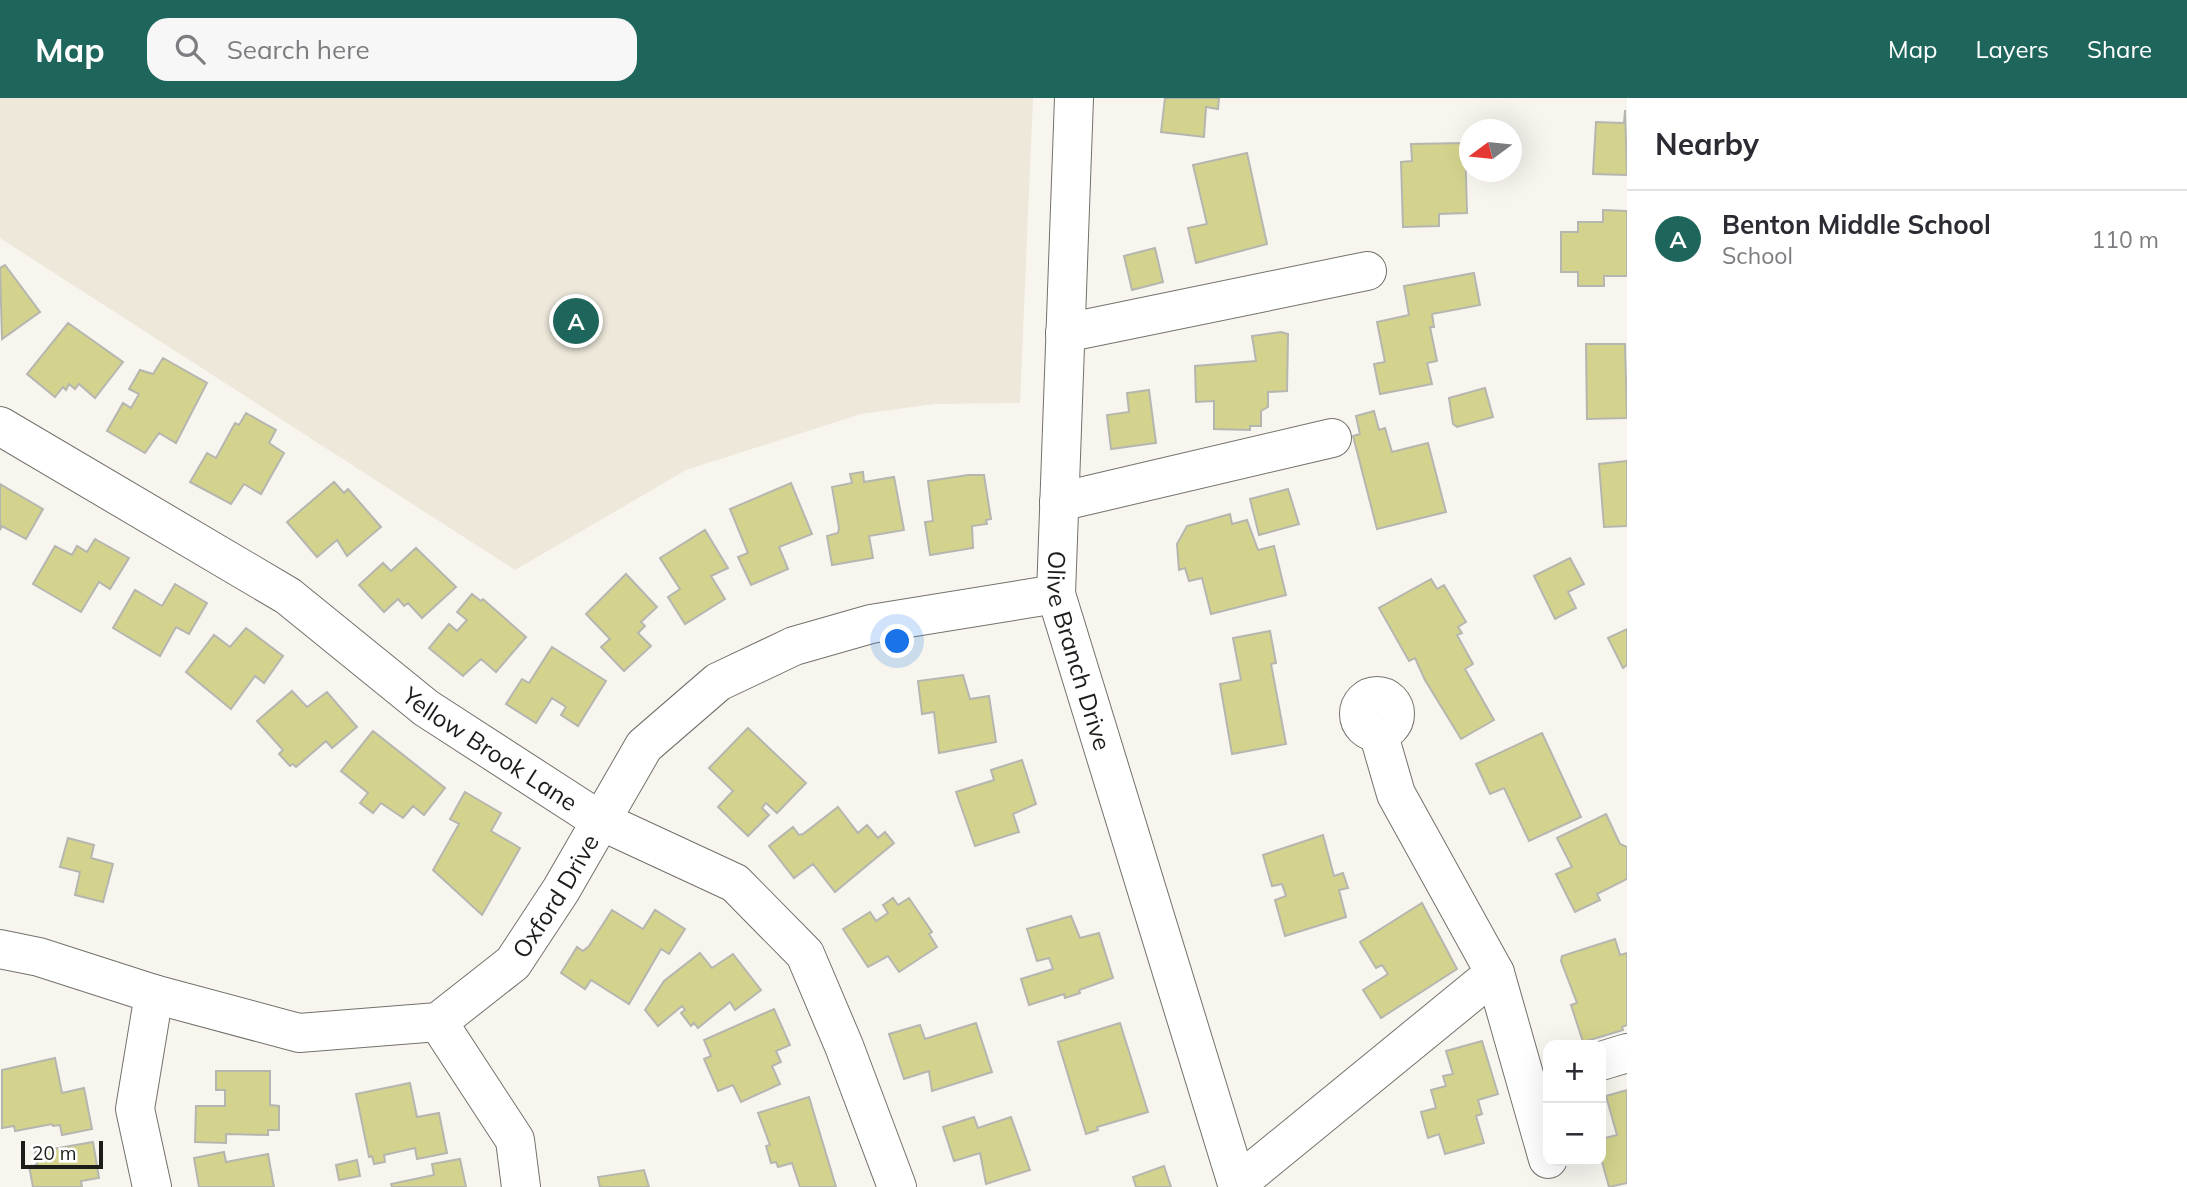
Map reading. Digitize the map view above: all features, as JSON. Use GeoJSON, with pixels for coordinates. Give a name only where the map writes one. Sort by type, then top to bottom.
{"type":"FeatureCollection","features":[{"type":"Feature","properties":{"kind":"street","name":"Olive Branch Drive"},"geometry":{"type":"LineString","coordinates":[[1074,98],[1056,594],[1237,1185],[1495,973]]}},
{"type":"Feature","properties":{"kind":"street"},"geometry":{"type":"LineString","coordinates":[[1065,333],[1367,271]]}},
{"type":"Feature","properties":{"kind":"street","name":"Yellow Brook Lane"},"geometry":{"type":"LineString","coordinates":[[0,426],[288,596],[426,708],[599,820],[735,883],[804,954],[845,1046],[897,1187]]}},
{"type":"Feature","properties":{"kind":"street"},"geometry":{"type":"LineString","coordinates":[[1059,502],[1332,439]]}},
{"type":"Feature","properties":{"kind":"street","name":"Oxford Drive"},"geometry":{"type":"LineString","coordinates":[[438,1022],[513,963],[561,890],[644,746],[718,682],[794,646],[871,624],[1056,594]]}},
{"type":"Feature","properties":{"kind":"street"},"geometry":{"type":"LineString","coordinates":[[1378,732],[1396,794],[1495,973],[1537,1080],[1543,1120]]}},
{"type":"Feature","properties":{"kind":"street"},"geometry":{"type":"LineString","coordinates":[[0,949],[39,957],[154,994],[299,1033],[438,1022],[515,1140],[521,1187]]}},
{"type":"Feature","properties":{"kind":"street"},"geometry":{"type":"LineString","coordinates":[[152,1187],[135,1109],[154,994]]}},
{"type":"Feature","properties":{"kind":"street"},"geometry":{"type":"LineString","coordinates":[[1606,1059],[1627,1053]]}},
{"type":"Feature","properties":{"kind":"street"},"geometry":{"type":"LineString","coordinates":[[1551,1166],[1556,1187]]}},
{"type":"Feature","properties":{"kind":"shaded area"},"geometry":{"type":"Polygon","coordinates":[[[0,98],[1033,98],[1020,403],[934,404],[861,414],[686,470],[515,570],[0,238],[0,98]]]}},
{"type":"Feature","properties":{"kind":"building"},"geometry":{"type":"Polygon","coordinates":[[[1165,98],[1219,98],[1218,109],[1206,107],[1204,137],[1161,132],[1165,98]]]}},
{"type":"Feature","properties":{"kind":"building"},"geometry":{"type":"Polygon","coordinates":[[[1625,110],[1627,175],[1593,174],[1596,122],[1624,123],[1625,110]]]}},
{"type":"Feature","properties":{"kind":"building"},"geometry":{"type":"Polygon","coordinates":[[[1459,143],[1459,182],[1466,182],[1467,213],[1439,214],[1439,226],[1403,227],[1401,162],[1412,161],[1411,144],[1459,143]]]}},
{"type":"Feature","properties":{"kind":"building"},"geometry":{"type":"Polygon","coordinates":[[[1247,153],[1267,244],[1196,263],[1188,228],[1207,224],[1193,165],[1247,153]]]}},
{"type":"Feature","properties":{"kind":"building"},"geometry":{"type":"Polygon","coordinates":[[[1603,210],[1627,211],[1627,276],[1604,276],[1604,286],[1578,286],[1578,272],[1561,272],[1561,232],[1578,232],[1578,222],[1603,222],[1603,210]]]}},
{"type":"Feature","properties":{"kind":"building"},"geometry":{"type":"Polygon","coordinates":[[[1155,248],[1163,282],[1132,290],[1124,256],[1155,248]]]}},
{"type":"Feature","properties":{"kind":"building"},"geometry":{"type":"Polygon","coordinates":[[[5,265],[40,312],[2,339],[0,268],[5,265]]]}},
{"type":"Feature","properties":{"kind":"building"},"geometry":{"type":"Polygon","coordinates":[[[1474,273],[1480,305],[1432,314],[1434,327],[1430,327],[1437,361],[1427,363],[1432,384],[1380,394],[1374,364],[1385,362],[1377,322],[1409,315],[1404,286],[1474,273]]]}},
{"type":"Feature","properties":{"kind":"building"},"geometry":{"type":"Polygon","coordinates":[[[68,323],[123,362],[95,398],[79,384],[75,389],[69,384],[66,390],[63,387],[55,397],[27,374],[68,323]]]}},
{"type":"Feature","properties":{"kind":"building"},"geometry":{"type":"Polygon","coordinates":[[[1281,332],[1288,334],[1287,391],[1268,392],[1268,407],[1261,411],[1261,426],[1250,426],[1250,430],[1214,429],[1214,401],[1196,402],[1195,366],[1256,361],[1252,336],[1281,332]]]}},
{"type":"Feature","properties":{"kind":"building"},"geometry":{"type":"Polygon","coordinates":[[[1586,344],[1625,344],[1627,418],[1587,419],[1586,344]]]}},
{"type":"Feature","properties":{"kind":"building"},"geometry":{"type":"Polygon","coordinates":[[[163,358],[207,383],[176,443],[159,433],[145,453],[107,431],[123,403],[131,408],[139,394],[129,389],[140,370],[153,374],[163,358]]]}},
{"type":"Feature","properties":{"kind":"building"},"geometry":{"type":"Polygon","coordinates":[[[1485,388],[1493,417],[1457,427],[1453,424],[1449,398],[1485,388]]]}},
{"type":"Feature","properties":{"kind":"building"},"geometry":{"type":"Polygon","coordinates":[[[1149,390],[1156,443],[1111,449],[1107,415],[1129,412],[1127,393],[1149,390]]]}},
{"type":"Feature","properties":{"kind":"building"},"geometry":{"type":"Polygon","coordinates":[[[1374,411],[1379,430],[1385,428],[1392,452],[1428,443],[1446,512],[1377,529],[1353,436],[1360,434],[1356,416],[1374,411]]]}},
{"type":"Feature","properties":{"kind":"building"},"geometry":{"type":"Polygon","coordinates":[[[246,413],[276,430],[269,443],[284,453],[261,494],[244,484],[231,504],[190,482],[207,453],[216,458],[235,423],[239,425],[246,413]]]}},
{"type":"Feature","properties":{"kind":"building"},"geometry":{"type":"Polygon","coordinates":[[[1627,461],[1627,526],[1604,527],[1599,464],[1627,461]]]}},
{"type":"Feature","properties":{"kind":"building"},"geometry":{"type":"Polygon","coordinates":[[[863,472],[864,482],[894,477],[904,530],[869,536],[873,558],[832,565],[827,536],[838,533],[839,528],[832,487],[852,483],[850,474],[863,472]]]}},
{"type":"Feature","properties":{"kind":"building"},"geometry":{"type":"Polygon","coordinates":[[[984,475],[991,519],[986,520],[987,524],[972,526],[973,548],[930,555],[925,522],[933,521],[928,481],[984,475]]]}},
{"type":"Feature","properties":{"kind":"building"},"geometry":{"type":"Polygon","coordinates":[[[334,482],[344,493],[348,489],[381,527],[347,556],[337,540],[317,557],[287,522],[334,482]]]}},
{"type":"Feature","properties":{"kind":"building"},"geometry":{"type":"Polygon","coordinates":[[[791,483],[812,534],[779,547],[788,569],[751,585],[738,557],[748,553],[730,509],[791,483]]]}},
{"type":"Feature","properties":{"kind":"building"},"geometry":{"type":"Polygon","coordinates":[[[0,484],[43,509],[26,539],[2,526],[0,530],[0,484]]]}},
{"type":"Feature","properties":{"kind":"building"},"geometry":{"type":"Polygon","coordinates":[[[1288,489],[1299,524],[1259,535],[1250,499],[1288,489]]]}},
{"type":"Feature","properties":{"kind":"building"},"geometry":{"type":"Polygon","coordinates":[[[1230,514],[1232,524],[1247,520],[1258,550],[1274,546],[1286,595],[1211,614],[1202,578],[1189,581],[1185,568],[1179,570],[1177,544],[1187,526],[1230,514]]]}},
{"type":"Feature","properties":{"kind":"building"},"geometry":{"type":"Polygon","coordinates":[[[705,530],[728,568],[711,576],[725,599],[685,624],[668,597],[680,589],[660,558],[705,530]]]}},
{"type":"Feature","properties":{"kind":"building"},"geometry":{"type":"Polygon","coordinates":[[[95,539],[129,558],[110,589],[99,582],[81,612],[33,584],[55,546],[72,555],[77,546],[87,552],[95,539]]]}},
{"type":"Feature","properties":{"kind":"building"},"geometry":{"type":"Polygon","coordinates":[[[416,548],[456,587],[422,618],[408,603],[404,606],[398,599],[384,612],[359,585],[383,563],[391,571],[416,548]]]}},
{"type":"Feature","properties":{"kind":"building"},"geometry":{"type":"Polygon","coordinates":[[[1570,558],[1584,584],[1568,592],[1576,608],[1555,619],[1534,576],[1570,558]]]}},
{"type":"Feature","properties":{"kind":"building"},"geometry":{"type":"Polygon","coordinates":[[[626,574],[657,607],[641,622],[645,626],[638,633],[651,646],[624,671],[601,647],[610,639],[586,614],[626,574]]]}},
{"type":"Feature","properties":{"kind":"building"},"geometry":{"type":"Polygon","coordinates":[[[1431,579],[1437,589],[1444,585],[1466,622],[1458,627],[1462,633],[1457,635],[1473,664],[1465,669],[1494,720],[1461,739],[1425,680],[1415,658],[1409,661],[1379,608],[1431,579]]]}},
{"type":"Feature","properties":{"kind":"building"},"geometry":{"type":"Polygon","coordinates":[[[175,584],[207,603],[189,634],[176,627],[160,656],[113,628],[135,590],[162,606],[175,584]]]}},
{"type":"Feature","properties":{"kind":"building"},"geometry":{"type":"Polygon","coordinates":[[[472,594],[481,601],[483,599],[526,637],[496,672],[481,659],[463,676],[429,648],[449,624],[457,631],[467,620],[457,612],[472,594]]]}},
{"type":"Feature","properties":{"kind":"building"},"geometry":{"type":"Polygon","coordinates":[[[246,628],[283,656],[264,683],[255,676],[231,709],[186,672],[214,635],[230,647],[246,628]]]}},
{"type":"Feature","properties":{"kind":"building"},"geometry":{"type":"Polygon","coordinates":[[[1627,629],[1627,665],[1623,668],[1608,638],[1627,629]]]}},
{"type":"Feature","properties":{"kind":"building"},"geometry":{"type":"Polygon","coordinates":[[[1270,631],[1276,663],[1271,664],[1286,744],[1232,754],[1220,684],[1241,680],[1233,638],[1270,631]]]}},
{"type":"Feature","properties":{"kind":"building"},"geometry":{"type":"Polygon","coordinates":[[[552,647],[606,681],[578,726],[561,715],[566,707],[552,698],[536,723],[506,704],[522,679],[529,683],[552,647]]]}},
{"type":"Feature","properties":{"kind":"building"},"geometry":{"type":"Polygon","coordinates":[[[963,675],[970,699],[989,696],[996,742],[939,753],[934,712],[922,714],[918,681],[963,675]]]}},
{"type":"Feature","properties":{"kind":"building"},"geometry":{"type":"Polygon","coordinates":[[[292,691],[307,707],[327,692],[357,727],[332,748],[326,741],[296,767],[293,764],[290,766],[279,754],[283,750],[257,721],[292,691]]]}},
{"type":"Feature","properties":{"kind":"building"},"geometry":{"type":"Polygon","coordinates":[[[748,728],[806,783],[777,813],[766,803],[762,808],[769,815],[748,836],[718,807],[733,791],[709,768],[748,728]]]}},
{"type":"Feature","properties":{"kind":"building"},"geometry":{"type":"Polygon","coordinates":[[[373,731],[445,788],[424,815],[413,806],[403,818],[381,803],[373,813],[360,803],[368,793],[341,771],[373,731]]]}},
{"type":"Feature","properties":{"kind":"building"},"geometry":{"type":"Polygon","coordinates":[[[1542,733],[1581,817],[1529,841],[1504,788],[1490,794],[1476,764],[1542,733]]]}},
{"type":"Feature","properties":{"kind":"building"},"geometry":{"type":"Polygon","coordinates":[[[1022,760],[1036,804],[1013,814],[1019,832],[975,846],[956,792],[994,780],[991,770],[1022,760]]]}},
{"type":"Feature","properties":{"kind":"building"},"geometry":{"type":"Polygon","coordinates":[[[465,792],[501,813],[491,831],[520,848],[482,915],[433,870],[459,824],[450,819],[465,792]]]}},
{"type":"Feature","properties":{"kind":"building"},"geometry":{"type":"Polygon","coordinates":[[[838,807],[858,833],[867,825],[878,838],[885,832],[894,843],[835,892],[813,864],[794,878],[769,846],[793,827],[799,835],[803,834],[838,807]]]}},
{"type":"Feature","properties":{"kind":"building"},"geometry":{"type":"Polygon","coordinates":[[[1606,814],[1620,844],[1627,847],[1627,879],[1597,894],[1600,900],[1575,912],[1556,874],[1572,867],[1557,838],[1606,814]]]}},
{"type":"Feature","properties":{"kind":"building"},"geometry":{"type":"Polygon","coordinates":[[[1323,835],[1334,876],[1343,873],[1348,888],[1339,890],[1346,917],[1285,936],[1275,900],[1286,896],[1282,884],[1272,886],[1263,855],[1323,835]]]}},
{"type":"Feature","properties":{"kind":"building"},"geometry":{"type":"Polygon","coordinates":[[[68,838],[94,845],[91,858],[113,864],[103,902],[75,895],[80,872],[60,867],[68,838]]]}},
{"type":"Feature","properties":{"kind":"building"},"geometry":{"type":"Polygon","coordinates":[[[893,898],[898,905],[909,898],[932,932],[929,934],[937,947],[899,972],[888,956],[868,967],[843,929],[870,912],[876,921],[888,913],[883,905],[893,898]]]}},
{"type":"Feature","properties":{"kind":"building"},"geometry":{"type":"Polygon","coordinates":[[[1422,903],[1457,969],[1381,1018],[1363,990],[1388,974],[1382,965],[1376,968],[1360,942],[1422,903]]]}},
{"type":"Feature","properties":{"kind":"building"},"geometry":{"type":"Polygon","coordinates":[[[612,910],[643,929],[655,910],[685,929],[669,954],[661,949],[629,1004],[591,980],[585,989],[561,973],[577,947],[583,951],[589,946],[612,910]]]}},
{"type":"Feature","properties":{"kind":"building"},"geometry":{"type":"Polygon","coordinates":[[[1071,916],[1080,938],[1099,933],[1113,978],[1065,998],[1064,994],[1029,1005],[1021,979],[1053,969],[1049,958],[1037,961],[1027,929],[1071,916]]]}},
{"type":"Feature","properties":{"kind":"building"},"geometry":{"type":"Polygon","coordinates":[[[1615,939],[1620,955],[1627,953],[1627,1025],[1622,1027],[1623,1030],[1582,1040],[1571,1005],[1577,1003],[1561,961],[1562,956],[1615,939]]]}},
{"type":"Feature","properties":{"kind":"building"},"geometry":{"type":"Polygon","coordinates":[[[700,953],[712,968],[733,954],[761,990],[735,1010],[730,1002],[698,1028],[694,1023],[691,1026],[681,1013],[685,1010],[682,1006],[658,1026],[645,1010],[664,981],[700,953]]]}},
{"type":"Feature","properties":{"kind":"building"},"geometry":{"type":"Polygon","coordinates":[[[774,1009],[790,1045],[776,1051],[781,1062],[772,1066],[780,1084],[741,1102],[733,1085],[718,1091],[704,1059],[711,1056],[704,1040],[774,1009]]]}},
{"type":"Feature","properties":{"kind":"building"},"geometry":{"type":"Polygon","coordinates":[[[976,1023],[992,1072],[932,1091],[929,1071],[904,1079],[889,1034],[920,1025],[925,1039],[976,1023]]]}},
{"type":"Feature","properties":{"kind":"building"},"geometry":{"type":"Polygon","coordinates":[[[1120,1023],[1148,1112],[1097,1127],[1098,1130],[1086,1134],[1058,1042],[1120,1023]]]}},
{"type":"Feature","properties":{"kind":"building"},"geometry":{"type":"Polygon","coordinates":[[[1482,1041],[1498,1094],[1478,1100],[1482,1114],[1476,1116],[1484,1143],[1445,1154],[1439,1134],[1428,1138],[1421,1112],[1436,1108],[1431,1090],[1446,1086],[1443,1076],[1453,1074],[1446,1051],[1482,1041]]]}},
{"type":"Feature","properties":{"kind":"building"},"geometry":{"type":"Polygon","coordinates":[[[55,1058],[62,1093],[84,1088],[92,1129],[62,1135],[60,1125],[52,1124],[15,1131],[14,1126],[2,1128],[2,1070],[55,1058]]]}},
{"type":"Feature","properties":{"kind":"building"},"geometry":{"type":"Polygon","coordinates":[[[216,1071],[270,1071],[270,1105],[279,1106],[279,1130],[268,1130],[268,1135],[226,1134],[226,1143],[195,1142],[196,1106],[225,1106],[225,1090],[216,1090],[216,1071]]]}},
{"type":"Feature","properties":{"kind":"building"},"geometry":{"type":"Polygon","coordinates":[[[410,1083],[417,1117],[439,1113],[447,1153],[417,1159],[415,1148],[384,1155],[385,1162],[374,1164],[372,1156],[369,1157],[356,1094],[410,1083]]]}},
{"type":"Feature","properties":{"kind":"building"},"geometry":{"type":"Polygon","coordinates":[[[1627,1090],[1627,1183],[1609,1187],[1603,1166],[1606,1166],[1606,1138],[1617,1135],[1606,1096],[1627,1090]]]}},
{"type":"Feature","properties":{"kind":"building"},"geometry":{"type":"Polygon","coordinates":[[[809,1097],[836,1187],[800,1187],[792,1163],[778,1167],[776,1162],[771,1163],[766,1146],[770,1145],[758,1113],[809,1097]]]}},
{"type":"Feature","properties":{"kind":"building"},"geometry":{"type":"Polygon","coordinates":[[[974,1117],[978,1128],[1011,1117],[1030,1170],[986,1184],[980,1153],[954,1161],[943,1127],[974,1117]]]}},
{"type":"Feature","properties":{"kind":"building"},"geometry":{"type":"Polygon","coordinates":[[[93,1142],[99,1178],[81,1181],[82,1187],[33,1187],[29,1166],[37,1165],[35,1152],[93,1142]]]}},
{"type":"Feature","properties":{"kind":"building"},"geometry":{"type":"Polygon","coordinates":[[[224,1152],[226,1162],[268,1154],[274,1187],[199,1187],[194,1158],[224,1152]]]}},
{"type":"Feature","properties":{"kind":"building"},"geometry":{"type":"Polygon","coordinates":[[[460,1159],[466,1187],[392,1187],[391,1184],[434,1175],[432,1164],[460,1159]]]}},
{"type":"Feature","properties":{"kind":"building"},"geometry":{"type":"Polygon","coordinates":[[[357,1160],[360,1176],[339,1180],[336,1165],[357,1160]]]}},
{"type":"Feature","properties":{"kind":"building"},"geometry":{"type":"Polygon","coordinates":[[[1164,1166],[1171,1187],[1136,1187],[1133,1177],[1164,1166]]]}},
{"type":"Feature","properties":{"kind":"building"},"geometry":{"type":"Polygon","coordinates":[[[644,1170],[649,1187],[600,1187],[598,1177],[644,1170]]]}},
{"type":"Feature","properties":{"kind":"place","name":"Benton Middle School"},"geometry":{"type":"Point","coordinates":[576,321]}}]}
